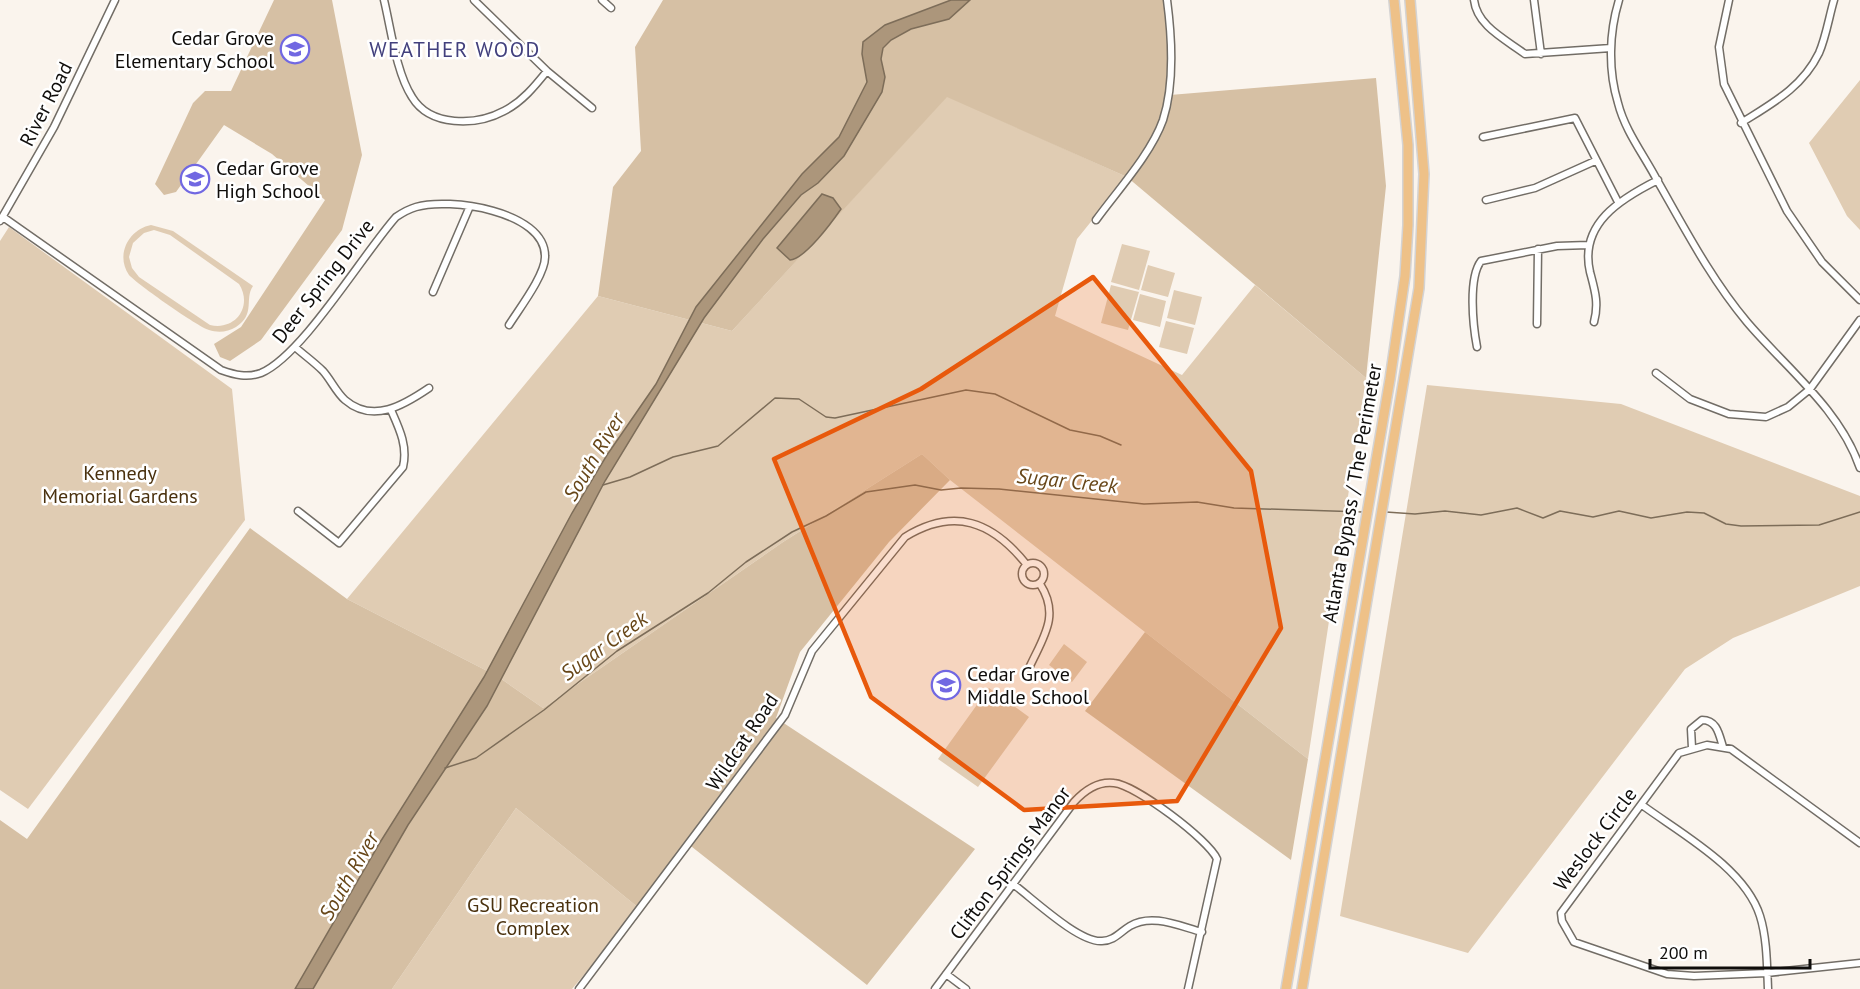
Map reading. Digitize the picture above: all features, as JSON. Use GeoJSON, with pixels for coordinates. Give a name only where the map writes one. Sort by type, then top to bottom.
{"type":"FeatureCollection","features":[{"type":"Feature","properties":{"kind":"highway","name":"Atlanta Bypass / The Perimeter"},"geometry":{"type":"LineString","coordinates":[[1286,989],[1390,379],[1405,276],[1409,200],[1408,145],[1394,0]]}},
{"type":"Feature","properties":{"kind":"highway","name":"Atlanta Bypass / The Perimeter"},"geometry":{"type":"LineString","coordinates":[[1302,989],[1406,380],[1419,288],[1424,203],[1421,114],[1410,0]]}},
{"type":"Feature","properties":{"kind":"street","name":"River Road"},"geometry":{"type":"LineString","coordinates":[[1,219],[54,127],[115,0]]}},
{"type":"Feature","properties":{"kind":"street"},"geometry":{"type":"LineString","coordinates":[[384,0],[397,55],[411,96],[423,110],[442,119],[465,120],[492,116],[504,111],[525,96],[547,71]]}},
{"type":"Feature","properties":{"kind":"street"},"geometry":{"type":"LineString","coordinates":[[474,0],[547,71],[592,108]]}},
{"type":"Feature","properties":{"kind":"street"},"geometry":{"type":"LineString","coordinates":[[602,0],[611,8]]}},
{"type":"Feature","properties":{"kind":"street"},"geometry":{"type":"LineString","coordinates":[[1096,220],[1148,148],[1163,120],[1170,74],[1171,31],[1167,0]]}},
{"type":"Feature","properties":{"kind":"street"},"geometry":{"type":"LineString","coordinates":[[1474,0],[1476,15],[1483,23],[1525,54],[1611,48]]}},
{"type":"Feature","properties":{"kind":"street"},"geometry":{"type":"LineString","coordinates":[[1534,0],[1541,54]]}},
{"type":"Feature","properties":{"kind":"street"},"geometry":{"type":"LineString","coordinates":[[1618,0],[1611,48],[1614,86],[1623,119],[1692,243],[1747,322],[1810,388],[1844,434],[1860,468]]}},
{"type":"Feature","properties":{"kind":"street"},"geometry":{"type":"LineString","coordinates":[[1729,0],[1721,31],[1719,59],[1724,84],[1741,123],[1787,212],[1807,243],[1822,262],[1860,300]]}},
{"type":"Feature","properties":{"kind":"street"},"geometry":{"type":"LineString","coordinates":[[1741,123],[1784,96],[1805,75],[1820,52],[1834,0]]}},
{"type":"Feature","properties":{"kind":"street"},"geometry":{"type":"LineString","coordinates":[[1483,137],[1575,118],[1618,202]]}},
{"type":"Feature","properties":{"kind":"street"},"geometry":{"type":"LineString","coordinates":[[1486,200],[1534,188],[1595,161]]}},
{"type":"Feature","properties":{"kind":"street"},"geometry":{"type":"LineString","coordinates":[[1594,322],[1597,296],[1590,273],[1588,245],[1597,224],[1618,202],[1658,180]]}},
{"type":"Feature","properties":{"kind":"street","name":"Deer Spring Drive"},"geometry":{"type":"LineString","coordinates":[[1,219],[221,370],[235,375],[250,376],[270,368],[295,347],[396,217],[415,207],[427,205],[470,206],[512,216],[533,231],[545,249],[544,266],[509,325]]}},
{"type":"Feature","properties":{"kind":"street"},"geometry":{"type":"LineString","coordinates":[[433,292],[470,206]]}},
{"type":"Feature","properties":{"kind":"street"},"geometry":{"type":"LineString","coordinates":[[1477,347],[1473,317],[1478,265],[1484,259],[1538,249],[1588,245]]}},
{"type":"Feature","properties":{"kind":"street"},"geometry":{"type":"LineString","coordinates":[[1537,324],[1538,249]]}},
{"type":"Feature","properties":{"kind":"street"},"geometry":{"type":"LineString","coordinates":[[1656,374],[1683,396],[1729,414],[1766,417],[1788,407],[1810,388],[1860,320]]}},
{"type":"Feature","properties":{"kind":"street"},"geometry":{"type":"LineString","coordinates":[[295,347],[321,370],[346,402],[365,411],[391,410],[405,404],[429,388]]}},
{"type":"Feature","properties":{"kind":"street"},"geometry":{"type":"LineString","coordinates":[[298,511],[339,543],[403,466],[405,458],[403,438],[391,410]]}},
{"type":"Feature","properties":{"kind":"street","name":"Wildcat Road"},"geometry":{"type":"LineString","coordinates":[[579,989],[784,715],[812,651],[905,537],[921,528],[942,521],[961,519],[984,527],[1007,543],[1027,565]]}},
{"type":"Feature","properties":{"kind":"street"},"geometry":{"type":"LineString","coordinates":[[1038,563],[1043,568],[1045,576],[1040,584],[1031,586],[1025,582],[1022,575],[1027,565],[1038,563]]}},
{"type":"Feature","properties":{"kind":"street"},"geometry":{"type":"LineString","coordinates":[[1030,666],[1049,625],[1051,609],[1040,584]]}},
{"type":"Feature","properties":{"kind":"street"},"geometry":{"type":"LineString","coordinates":[[1723,747],[1715,725],[1711,721],[1702,720],[1691,729],[1692,748],[1723,747],[1741,756],[1860,843]]}},
{"type":"Feature","properties":{"kind":"street","name":"Weslock Circle"},"geometry":{"type":"LineString","coordinates":[[1692,748],[1679,753],[1561,913],[1568,934],[1574,942],[1667,974],[1694,976],[1767,973],[1860,963]]}},
{"type":"Feature","properties":{"kind":"street","name":"Clifton Springs Manor"},"geometry":{"type":"LineString","coordinates":[[935,989],[1082,794],[1101,784],[1124,785],[1214,851],[1217,868],[1188,989]]}},
{"type":"Feature","properties":{"kind":"street"},"geometry":{"type":"LineString","coordinates":[[1642,805],[1734,874],[1749,892],[1760,917],[1768,989]]}},
{"type":"Feature","properties":{"kind":"street"},"geometry":{"type":"LineString","coordinates":[[1013,884],[1080,934],[1093,940],[1112,939],[1134,924],[1151,920],[1202,932]]}},
{"type":"Feature","properties":{"kind":"street"},"geometry":{"type":"LineString","coordinates":[[946,974],[966,989]]}},
{"type":"Feature","properties":{"kind":"highlighted area"},"geometry":{"type":"Polygon","coordinates":[[[1093,277],[1251,471],[1281,628],[1177,801],[1024,810],[871,697],[774,459],[921,389],[1093,277]]]}},
{"type":"Feature","properties":{"kind":"green space"},"geometry":{"type":"Polygon","coordinates":[[[1860,80],[1860,230],[1847,216],[1809,143],[1860,80]]]}},
{"type":"Feature","properties":{"kind":"green space"},"geometry":{"type":"Polygon","coordinates":[[[947,96],[1127,177],[1077,239],[1055,316],[1182,375],[1255,285],[1366,378],[1308,759],[950,480],[922,454],[783,542],[543,708],[497,676],[347,599],[598,296],[732,331],[947,96]]]}},
{"type":"Feature","properties":{"kind":"green space"},"geometry":{"type":"Polygon","coordinates":[[[151,225],[173,231],[253,286],[249,296],[248,312],[242,322],[226,331],[209,330],[168,305],[129,275],[123,259],[126,244],[143,227],[151,225]],[[154,230],[144,233],[133,243],[129,257],[132,268],[139,277],[210,325],[219,326],[234,320],[240,315],[244,301],[239,284],[170,235],[154,230]]]}},
{"type":"Feature","properties":{"kind":"green space","name":"Kennedy Memorial Gardens"},"geometry":{"type":"Polygon","coordinates":[[[9,227],[232,389],[245,520],[28,809],[0,790],[0,241],[9,227]]]}},
{"type":"Feature","properties":{"kind":"green space"},"geometry":{"type":"Polygon","coordinates":[[[1122,244],[1150,251],[1139,290],[1111,282],[1122,244]]]}},
{"type":"Feature","properties":{"kind":"green space"},"geometry":{"type":"Polygon","coordinates":[[[1148,265],[1175,273],[1168,297],[1141,290],[1148,265]]]}},
{"type":"Feature","properties":{"kind":"green space"},"geometry":{"type":"Polygon","coordinates":[[[1111,285],[1139,292],[1128,330],[1101,323],[1111,285]]]}},
{"type":"Feature","properties":{"kind":"green space"},"geometry":{"type":"Polygon","coordinates":[[[1174,290],[1202,297],[1195,325],[1167,318],[1174,290]]]}},
{"type":"Feature","properties":{"kind":"green space"},"geometry":{"type":"Polygon","coordinates":[[[1140,294],[1166,301],[1160,327],[1133,320],[1140,294]]]}},
{"type":"Feature","properties":{"kind":"green space"},"geometry":{"type":"Polygon","coordinates":[[[1166,321],[1194,328],[1187,354],[1159,347],[1166,321]]]}},
{"type":"Feature","properties":{"kind":"green space"},"geometry":{"type":"Polygon","coordinates":[[[1427,385],[1621,404],[1860,496],[1860,586],[1733,638],[1685,669],[1468,953],[1340,916],[1427,385]]]}},
{"type":"Feature","properties":{"kind":"green space"},"geometry":{"type":"Polygon","coordinates":[[[1064,644],[1087,662],[1072,682],[1049,665],[1064,644]]]}},
{"type":"Feature","properties":{"kind":"green space"},"geometry":{"type":"Polygon","coordinates":[[[989,688],[1029,717],[978,787],[938,759],[989,688]]]}},
{"type":"Feature","properties":{"kind":"green space","name":"GSU Recreation Complex"},"geometry":{"type":"Polygon","coordinates":[[[516,808],[640,909],[572,989],[392,989],[516,808]]]}},
{"type":"Feature","properties":{"kind":"shaded area"},"geometry":{"type":"Polygon","coordinates":[[[274,0],[332,0],[362,155],[342,230],[261,340],[230,361],[220,357],[214,344],[241,327],[325,200],[272,154],[224,125],[176,192],[164,195],[155,184],[193,103],[205,91],[231,91],[274,0]]]}},
{"type":"Feature","properties":{"kind":"shaded area"},"geometry":{"type":"Polygon","coordinates":[[[663,0],[1166,0],[1171,48],[1170,95],[1376,78],[1386,186],[1366,378],[1127,177],[947,97],[732,331],[598,296],[613,187],[641,151],[635,47],[663,0]]]}},
{"type":"Feature","properties":{"kind":"shaded area","name":"South River"},"geometry":{"type":"Polygon","coordinates":[[[951,0],[970,0],[949,19],[911,29],[891,40],[883,48],[881,59],[885,77],[882,92],[844,156],[818,183],[801,195],[763,239],[704,318],[605,481],[487,706],[408,825],[313,989],[295,989],[379,844],[484,677],[572,513],[607,455],[656,384],[696,307],[802,174],[839,137],[867,82],[862,54],[863,42],[885,25],[951,0]]]}},
{"type":"Feature","properties":{"kind":"shaded area"},"geometry":{"type":"Polygon","coordinates":[[[822,194],[833,198],[841,209],[810,247],[790,260],[777,248],[822,194]]]}},
{"type":"Feature","properties":{"kind":"shaded area"},"geometry":{"type":"Polygon","coordinates":[[[922,454],[950,480],[889,542],[800,652],[776,718],[975,849],[867,985],[687,843],[640,909],[516,808],[392,989],[0,989],[0,820],[27,839],[250,528],[347,599],[497,676],[543,708],[783,542],[922,454]]]}},
{"type":"Feature","properties":{"kind":"shaded area"},"geometry":{"type":"Polygon","coordinates":[[[1145,632],[1308,759],[1291,860],[1085,711],[1145,632]]]}},
{"type":"Feature","properties":{"kind":"waterway"},"geometry":{"type":"LineString","coordinates":[[603,485],[630,477],[673,457],[718,446],[775,398],[799,399],[826,417],[835,418],[966,390],[995,394],[1070,430],[1100,436],[1121,445]]}},
{"type":"Feature","properties":{"kind":"waterway","name":"Sugar Creek"},"geometry":{"type":"LineString","coordinates":[[445,768],[476,758],[544,710],[617,651],[708,593],[746,562],[792,532],[826,516],[866,492],[915,485],[941,490],[999,489],[1144,504],[1197,502],[1234,508],[1363,512]]}},
{"type":"Feature","properties":{"kind":"waterway","name":"Sugar Creek"},"geometry":{"type":"LineString","coordinates":[[1386,512],[1415,514],[1445,511],[1481,515],[1517,508],[1543,518],[1560,511],[1593,517],[1619,511],[1651,518],[1687,512],[1704,513],[1726,524],[1741,526],[1819,525],[1860,512]]}},
{"type":"Feature","properties":{"kind":"place","name":"Cedar Grove Elementary School"},"geometry":{"type":"Point","coordinates":[295,49]}},
{"type":"Feature","properties":{"kind":"place","name":"Cedar Grove High School"},"geometry":{"type":"Point","coordinates":[195,179]}},
{"type":"Feature","properties":{"kind":"place","name":"Cedar Grove Middle School"},"geometry":{"type":"Point","coordinates":[946,685]}},
{"type":"Feature","properties":{"kind":"district","name":"WEATHER WOOD"},"geometry":{"type":"Point","coordinates":[455,50]}}]}
